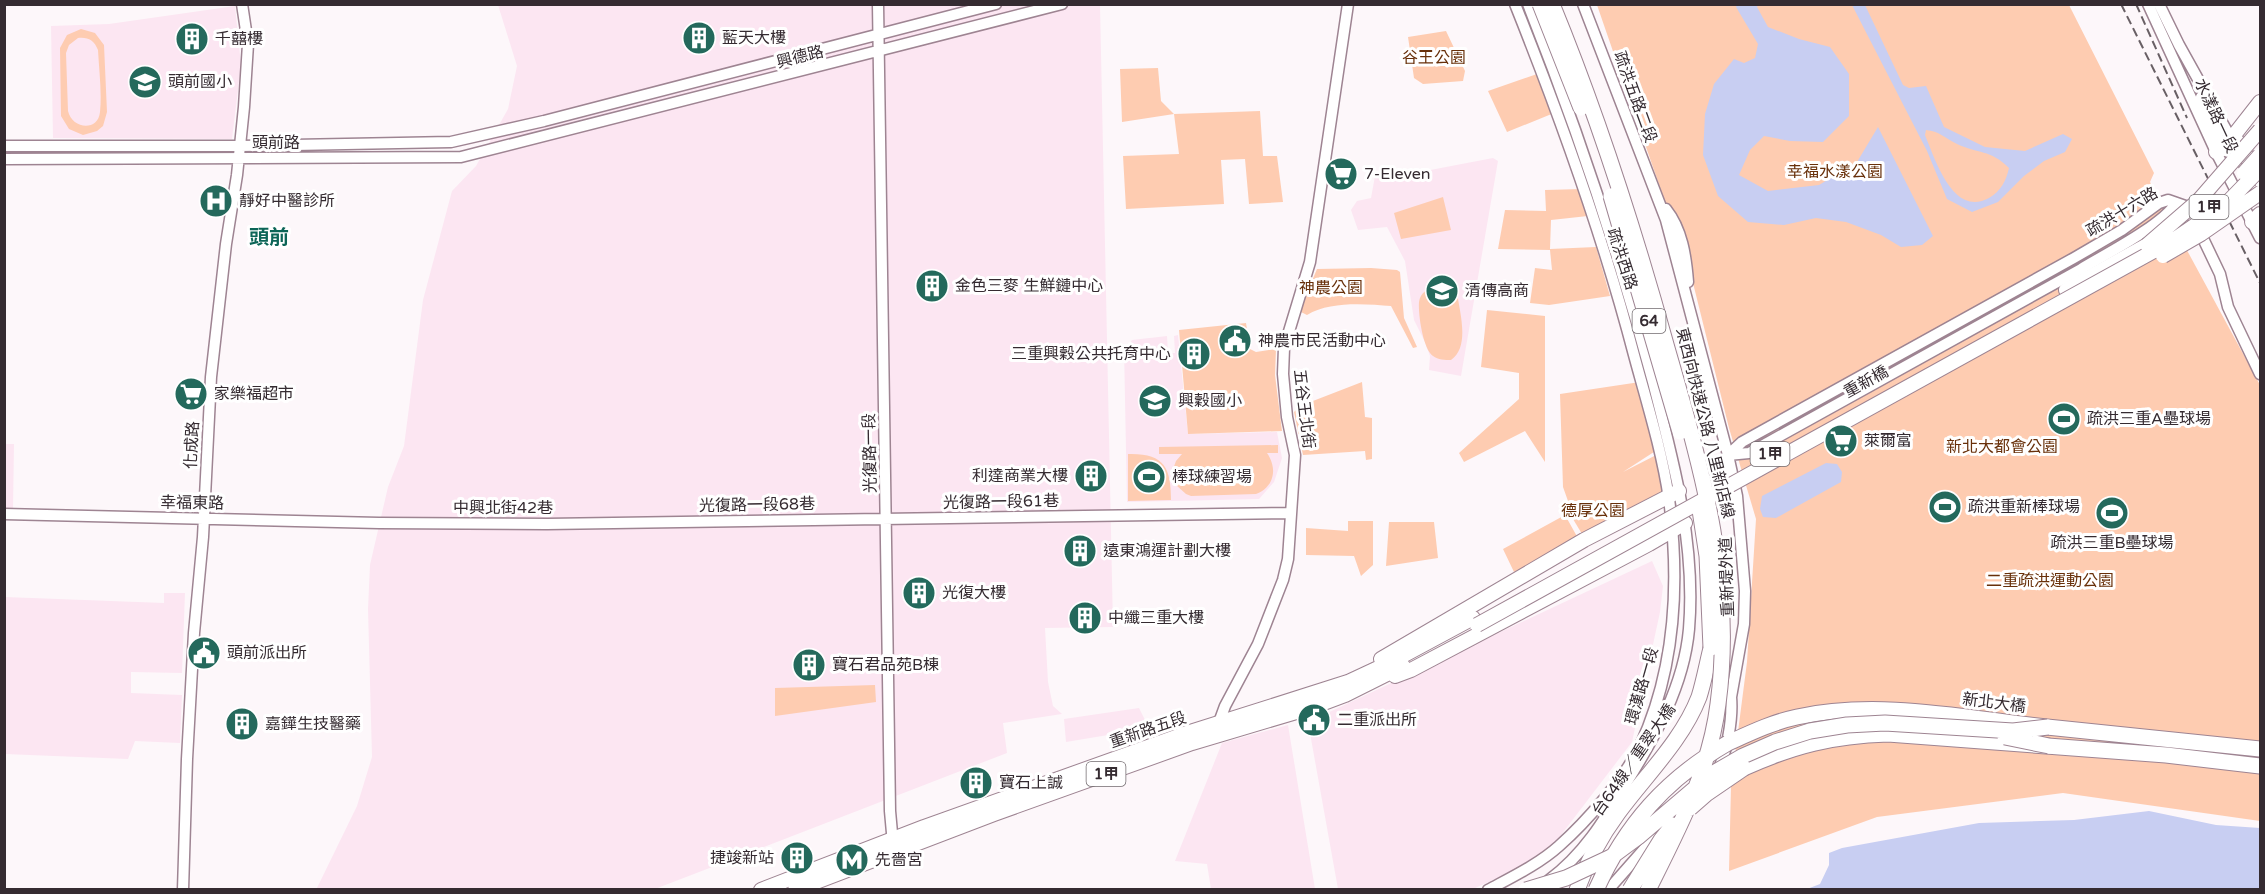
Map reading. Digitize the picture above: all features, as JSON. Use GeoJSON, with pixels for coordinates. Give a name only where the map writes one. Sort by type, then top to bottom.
{"type":"FeatureCollection","features":[{"type":"Feature","properties":{"kind":"highway","name":"東西向快速公路 八里新店線"},"geometry":{"type":"LineString","coordinates":[[1540,4],[1586,121],[1607,183],[1688,460],[1699,504],[1707,556],[1716,650]]}},
{"type":"Feature","properties":{"kind":"highway","name":"東西向快速公路 八里新店線"},"geometry":{"type":"LineString","coordinates":[[1552,4],[1583,83],[1629,219],[1694,442],[1719,556],[1716,650]]}},
{"type":"Feature","properties":{"kind":"highway","name":"台64線／重翠大橋"},"geometry":{"type":"LineString","coordinates":[[1578,890],[1599,843],[1617,815],[1670,747],[1687,721],[1716,650]]}},
{"type":"Feature","properties":{"kind":"highway","name":"64"},"geometry":{"type":"LineString","coordinates":[[1648,890],[1685,815],[1700,776],[1718,706],[1716,650]]}},
{"type":"Feature","properties":{"kind":"highway","name":"新北大橋"},"geometry":{"type":"LineString","coordinates":[[1596,890],[1609,862],[1642,812],[1681,774],[1728,743],[1764,727],[1795,717],[1842,710],[1891,710],[2260,748]]}},
{"type":"Feature","properties":{"kind":"highway"},"geometry":{"type":"LineString","coordinates":[[1526,890],[1566,878],[1611,857],[1712,774],[1743,756],[1775,742],[1810,731],[1847,725],[1885,723],[2013,731],[2048,727]]}},
{"type":"Feature","properties":{"kind":"highway"},"geometry":{"type":"LineString","coordinates":[[1539,890],[1580,876],[1614,857],[1634,844],[1711,779],[1749,757],[1795,740],[1831,731],[1875,726],[1992,735],[2049,746]]}},
{"type":"Feature","properties":{"kind":"highway"},"geometry":{"type":"LineString","coordinates":[[1628,890],[1661,840],[1685,812],[1706,794],[1744,768],[1810,743],[1848,736],[1888,734],[2166,755],[2260,766]]}},
{"type":"Feature","properties":{"kind":"main road"},"geometry":{"type":"LineString","coordinates":[[2260,102],[2226,143],[2260,180]]}},
{"type":"Feature","properties":{"kind":"main road"},"geometry":{"type":"LineString","coordinates":[[2147,245],[2199,200],[2260,130]]}},
{"type":"Feature","properties":{"kind":"main road","name":"重新橋"},"geometry":{"type":"LineString","coordinates":[[2067,294],[2206,210],[2260,155]]}},
{"type":"Feature","properties":{"kind":"main road","name":"重新橋"},"geometry":{"type":"LineString","coordinates":[[1475,621],[2067,294],[2172,241],[2226,204],[2260,169]]}},
{"type":"Feature","properties":{"kind":"main road"},"geometry":{"type":"LineString","coordinates":[[2067,294],[2123,275],[2175,249],[2223,220],[2260,192]]}},
{"type":"Feature","properties":{"kind":"main road"},"geometry":{"type":"LineString","coordinates":[[1348,682],[1395,649],[1441,622],[1513,583],[1584,540],[1674,494]]}},
{"type":"Feature","properties":{"kind":"main road"},"geometry":{"type":"LineString","coordinates":[[1364,686],[1411,670],[1685,523]]}},
{"type":"Feature","properties":{"kind":"main road","name":"重新路五段"},"geometry":{"type":"LineString","coordinates":[[761,890],[893,846],[1348,682],[1475,621]]}},
{"type":"Feature","properties":{"kind":"main road","name":"重新路五段"},"geometry":{"type":"LineString","coordinates":[[1216,730],[1313,707],[1364,686],[1475,621]]}},
{"type":"Feature","properties":{"kind":"main road","name":"重新路五段"},"geometry":{"type":"LineString","coordinates":[[795,890],[893,846]]}},
{"type":"Feature","properties":{"kind":"street","name":"化成路"},"geometry":{"type":"LineString","coordinates":[[183,890],[187,759],[194,633],[204,518],[211,371],[244,107],[248,44],[242,4]]}},
{"type":"Feature","properties":{"kind":"street","name":"光復路一段"},"geometry":{"type":"LineString","coordinates":[[878,4],[890,811],[893,846]]}},
{"type":"Feature","properties":{"kind":"street","name":"興德路"},"geometry":{"type":"LineString","coordinates":[[544,121],[996,4]]}},
{"type":"Feature","properties":{"kind":"street","name":"興德路"},"geometry":{"type":"LineString","coordinates":[[545,137],[1062,4]]}},
{"type":"Feature","properties":{"kind":"street","name":"五谷王北街"},"geometry":{"type":"LineString","coordinates":[[1216,730],[1258,644],[1283,580],[1288,559],[1295,455],[1287,417],[1283,374],[1284,348],[1310,262],[1348,4]]}},
{"type":"Feature","properties":{"kind":"street","name":"疏洪西路"},"geometry":{"type":"LineString","coordinates":[[1515,4],[1578,174],[1617,292],[1660,453],[1685,523]]}},
{"type":"Feature","properties":{"kind":"street","name":"疏洪西路"},"geometry":{"type":"LineString","coordinates":[[1528,4],[1570,116],[1632,302],[1674,494],[1672,530]]}},
{"type":"Feature","properties":{"kind":"street","name":"疏洪五路二段"},"geometry":{"type":"LineString","coordinates":[[1583,4],[1666,220],[1728,455]]}},
{"type":"Feature","properties":{"kind":"street","name":"水漾路一段"},"geometry":{"type":"LineString","coordinates":[[2148,4],[2226,143],[2260,192]]}},
{"type":"Feature","properties":{"kind":"street","name":"水漾路一段"},"geometry":{"type":"LineString","coordinates":[[2159,4],[2226,143],[2257,219],[2260,238]]}},
{"type":"Feature","properties":{"kind":"street","name":"頭前路"},"geometry":{"type":"LineString","coordinates":[[4,146],[240,146],[451,142],[544,121]]}},
{"type":"Feature","properties":{"kind":"street","name":"頭前路"},"geometry":{"type":"LineString","coordinates":[[4,159],[461,157],[545,137]]}},
{"type":"Feature","properties":{"kind":"street","name":"疏洪十六路"},"geometry":{"type":"LineString","coordinates":[[1728,455],[1742,442],[2084,253],[2122,230],[2159,203],[2168,200],[2188,207],[2220,274],[2228,308],[2260,374]]}},
{"type":"Feature","properties":{"kind":"street","name":"重新堤外道"},"geometry":{"type":"LineString","coordinates":[[1628,890],[1707,795],[1722,762],[1744,624],[1745,591],[1737,496],[1728,455]]}},
{"type":"Feature","properties":{"kind":"street","name":"光復路一段61巷"},"geometry":{"type":"LineString","coordinates":[[886,518],[1290,513]]}},
{"type":"Feature","properties":{"kind":"street","name":"幸福東路"},"geometry":{"type":"LineString","coordinates":[[4,514],[379,523]]}},
{"type":"Feature","properties":{"kind":"street","name":"光復路一段68巷"},"geometry":{"type":"LineString","coordinates":[[628,523],[886,518]]}},
{"type":"Feature","properties":{"kind":"street","name":"中興北街42巷"},"geometry":{"type":"LineString","coordinates":[[379,523],[628,523]]}},
{"type":"Feature","properties":{"kind":"street","name":"環漢路一段"},"geometry":{"type":"LineString","coordinates":[[1539,890],[1565,868],[1590,840],[1610,812],[1646,753],[1673,696],[1683,665],[1689,631],[1689,567],[1685,523]]}},
{"type":"Feature","properties":{"kind":"street","name":"環漢路一段"},"geometry":{"type":"LineString","coordinates":[[1488,890],[1558,848],[1591,815],[1639,748],[1659,690],[1674,618],[1672,530]]}},
{"type":"Feature","properties":{"kind":"street","name":"重新堤外道"},"geometry":{"type":"LineString","coordinates":[[1608,890],[1696,790],[1716,739],[1724,706],[1731,697]]}},
{"type":"Feature","properties":{"kind":"shaded area"},"geometry":{"type":"Polygon","coordinates":[[[498,5],[1100,5],[1113,627],[1045,628],[1048,682],[1053,706],[1062,714],[1003,723],[1007,753],[655,889],[316,890],[357,806],[372,757],[368,609],[370,565],[388,487],[404,446],[423,300],[452,191],[476,166],[508,109],[517,66],[498,5]]]}},
{"type":"Feature","properties":{"kind":"shaded area","name":"頭前國小"},"geometry":{"type":"Polygon","coordinates":[[[235,6],[241,65],[232,139],[53,138],[51,26],[109,24],[235,6]]]}},
{"type":"Feature","properties":{"kind":"shaded area","name":"清傳高商"},"geometry":{"type":"Polygon","coordinates":[[[1493,158],[1498,161],[1461,376],[1429,370],[1430,356],[1414,320],[1405,261],[1387,227],[1358,230],[1351,210],[1357,201],[1371,198],[1375,176],[1399,176],[1493,158]]]}},
{"type":"Feature","properties":{"kind":"shaded area","name":"興穀國小"},"geometry":{"type":"Polygon","coordinates":[[[1178,335],[1188,434],[1277,432],[1282,458],[1274,482],[1259,499],[1127,502],[1124,347],[1132,340],[1167,336],[1168,353],[1175,353],[1174,336],[1178,335]]]}},
{"type":"Feature","properties":{"kind":"shaded area"},"geometry":{"type":"Polygon","coordinates":[[[5,444],[14,444],[13,508],[5,508],[5,444]]]}},
{"type":"Feature","properties":{"kind":"shaded area"},"geometry":{"type":"Polygon","coordinates":[[[1652,561],[1663,586],[1660,612],[1632,742],[1545,856],[1473,889],[1338,889],[1308,722],[1652,561]]]}},
{"type":"Feature","properties":{"kind":"shaded area"},"geometry":{"type":"Polygon","coordinates":[[[164,593],[185,593],[182,673],[131,672],[131,693],[182,695],[180,743],[135,741],[128,759],[5,754],[5,597],[164,603],[164,593]]]}},
{"type":"Feature","properties":{"kind":"shaded area"},"geometry":{"type":"Polygon","coordinates":[[[1139,708],[1152,734],[1122,746],[1114,734],[1066,742],[1064,719],[1139,708]]]}},
{"type":"Feature","properties":{"kind":"shaded area"},"geometry":{"type":"Polygon","coordinates":[[[1288,725],[1315,889],[1211,889],[1207,864],[1175,861],[1222,743],[1288,725]]]}},
{"type":"Feature","properties":{"kind":"green space","name":"新北大都會公園"},"geometry":{"type":"Polygon","coordinates":[[[1597,5],[2069,5],[2154,173],[2150,182],[2260,385],[2260,821],[2063,793],[1877,817],[1729,871],[1731,786],[1747,662],[1756,519],[1729,428],[1693,283],[1597,5]]]}},
{"type":"Feature","properties":{"kind":"green space"},"geometry":{"type":"Polygon","coordinates":[[[81,29],[95,33],[104,45],[107,112],[103,126],[97,131],[83,135],[69,129],[61,116],[60,48],[67,35],[81,29]],[[78,38],[69,45],[66,53],[68,111],[74,122],[85,126],[95,123],[100,112],[98,50],[95,44],[88,39],[78,38]]]}},
{"type":"Feature","properties":{"kind":"green space","name":"谷王公園"},"geometry":{"type":"Polygon","coordinates":[[[1446,31],[1465,71],[1463,81],[1423,84],[1414,78],[1408,37],[1446,31]]]}},
{"type":"Feature","properties":{"kind":"green space"},"geometry":{"type":"Polygon","coordinates":[[[1158,68],[1161,101],[1174,114],[1122,122],[1120,69],[1158,68]]]}},
{"type":"Feature","properties":{"kind":"green space"},"geometry":{"type":"Polygon","coordinates":[[[1540,73],[1554,113],[1507,132],[1488,91],[1540,73]]]}},
{"type":"Feature","properties":{"kind":"green space"},"geometry":{"type":"Polygon","coordinates":[[[1260,111],[1263,156],[1277,156],[1283,202],[1249,204],[1245,159],[1221,160],[1224,204],[1126,209],[1123,156],[1179,154],[1174,114],[1260,111]]]}},
{"type":"Feature","properties":{"kind":"green space"},"geometry":{"type":"Polygon","coordinates":[[[1582,189],[1588,216],[1551,220],[1550,249],[1596,247],[1610,296],[1549,305],[1530,303],[1535,268],[1552,270],[1550,250],[1498,249],[1505,210],[1546,211],[1545,190],[1582,189]]]}},
{"type":"Feature","properties":{"kind":"green space"},"geometry":{"type":"Polygon","coordinates":[[[1443,197],[1451,230],[1401,239],[1394,213],[1443,197]]]}},
{"type":"Feature","properties":{"kind":"green space","name":"神農公園"},"geometry":{"type":"Polygon","coordinates":[[[1371,268],[1400,272],[1404,318],[1417,347],[1413,348],[1391,306],[1348,304],[1326,307],[1307,315],[1301,312],[1300,309],[1317,269],[1371,268]]]}},
{"type":"Feature","properties":{"kind":"green space"},"geometry":{"type":"Polygon","coordinates":[[[1435,286],[1447,286],[1457,293],[1462,338],[1457,354],[1451,360],[1439,359],[1429,352],[1422,331],[1419,302],[1425,291],[1435,286]]]}},
{"type":"Feature","properties":{"kind":"green space"},"geometry":{"type":"Polygon","coordinates":[[[1487,310],[1545,316],[1545,462],[1525,431],[1464,462],[1459,453],[1519,399],[1519,373],[1481,367],[1487,310]]]}},
{"type":"Feature","properties":{"kind":"green space"},"geometry":{"type":"Polygon","coordinates":[[[1246,323],[1250,349],[1256,352],[1276,349],[1275,375],[1282,431],[1188,434],[1179,330],[1246,323]]]}},
{"type":"Feature","properties":{"kind":"green space"},"geometry":{"type":"Polygon","coordinates":[[[1362,382],[1365,417],[1372,418],[1372,459],[1366,460],[1365,451],[1303,455],[1294,412],[1300,406],[1362,382]]]}},
{"type":"Feature","properties":{"kind":"green space","name":"德厚公園"},"geometry":{"type":"Polygon","coordinates":[[[1640,382],[1657,450],[1623,472],[1664,451],[1669,490],[1585,539],[1564,504],[1568,501],[1563,487],[1560,394],[1640,382]]]}},
{"type":"Feature","properties":{"kind":"green space"},"geometry":{"type":"Polygon","coordinates":[[[1278,445],[1278,453],[1267,453],[1273,471],[1270,482],[1267,487],[1256,494],[1191,496],[1186,494],[1176,485],[1172,472],[1176,461],[1182,454],[1159,454],[1159,447],[1278,445]]]}},
{"type":"Feature","properties":{"kind":"green space","name":"棒球練習場"},"geometry":{"type":"Polygon","coordinates":[[[1128,454],[1150,456],[1163,464],[1169,479],[1171,500],[1128,501],[1128,454]]]}},
{"type":"Feature","properties":{"kind":"green space"},"geometry":{"type":"Polygon","coordinates":[[[1565,515],[1579,540],[1514,572],[1503,549],[1565,515]]]}},
{"type":"Feature","properties":{"kind":"green space"},"geometry":{"type":"Polygon","coordinates":[[[1348,521],[1373,521],[1373,565],[1361,576],[1354,556],[1306,555],[1306,528],[1348,531],[1348,521]]]}},
{"type":"Feature","properties":{"kind":"green space"},"geometry":{"type":"Polygon","coordinates":[[[1389,522],[1434,522],[1438,558],[1386,566],[1389,522]]]}},
{"type":"Feature","properties":{"kind":"green space"},"geometry":{"type":"Polygon","coordinates":[[[875,685],[876,702],[775,716],[775,688],[875,685]]]}},
{"type":"Feature","properties":{"kind":"water"},"geometry":{"type":"Polygon","coordinates":[[[1737,5],[1758,5],[1768,27],[1799,39],[1830,47],[1849,74],[1849,116],[1823,142],[1790,141],[1764,136],[1750,150],[1739,175],[1768,191],[1819,185],[1857,162],[1878,127],[1933,236],[1922,245],[1901,247],[1881,235],[1846,222],[1816,218],[1784,225],[1748,222],[1718,196],[1703,155],[1705,114],[1714,84],[1734,59],[1744,63],[1755,58],[1758,44],[1736,7],[1737,5]]]}},
{"type":"Feature","properties":{"kind":"water"},"geometry":{"type":"Polygon","coordinates":[[[1852,5],[1865,5],[1903,85],[1909,88],[1926,86],[1944,127],[1985,147],[2025,151],[2063,134],[2072,139],[2065,152],[2044,161],[2024,176],[1998,202],[1972,212],[1947,199],[1927,151],[1852,5]],[[1926,130],[1925,135],[1929,145],[1940,171],[1956,193],[1965,200],[1976,202],[1989,198],[2000,189],[2009,168],[2002,162],[1926,130]]]}},
{"type":"Feature","properties":{"kind":"water"},"geometry":{"type":"Polygon","coordinates":[[[1826,463],[1837,464],[1842,472],[1841,482],[1776,518],[1763,517],[1760,509],[1762,496],[1826,463]]]}},
{"type":"Feature","properties":{"kind":"water"},"geometry":{"type":"Polygon","coordinates":[[[2149,811],[2216,825],[2260,828],[2260,889],[1807,889],[1820,884],[1829,865],[1829,853],[1842,848],[1979,823],[2074,820],[2149,811]]]}},
{"type":"Feature","properties":{"kind":"railway"},"geometry":{"type":"LineString","coordinates":[[2121,4],[2260,283]]}},
{"type":"Feature","properties":{"kind":"railway"},"geometry":{"type":"LineString","coordinates":[[2136,4],[2187,118]]}},
{"type":"Feature","properties":{"kind":"place","name":"藍天大樓"},"geometry":{"type":"Point","coordinates":[699,38]}},
{"type":"Feature","properties":{"kind":"place","name":"千囍樓"},"geometry":{"type":"Point","coordinates":[192,39]}},
{"type":"Feature","properties":{"kind":"place","name":"頭前國小"},"geometry":{"type":"Point","coordinates":[145,82]}},
{"type":"Feature","properties":{"kind":"place","name":"7-Eleven"},"geometry":{"type":"Point","coordinates":[1341,174]}},
{"type":"Feature","properties":{"kind":"place","name":"靜好中醫診所"},"geometry":{"type":"Point","coordinates":[216,201]}},
{"type":"Feature","properties":{"kind":"place","name":"金色三麥 生鮮鏈中心"},"geometry":{"type":"Point","coordinates":[932,286]}},
{"type":"Feature","properties":{"kind":"place","name":"清傳高商"},"geometry":{"type":"Point","coordinates":[1442,291]}},
{"type":"Feature","properties":{"kind":"place","name":"神農市民活動中心"},"geometry":{"type":"Point","coordinates":[1235,341]}},
{"type":"Feature","properties":{"kind":"place","name":"三重興穀公共托育中心"},"geometry":{"type":"Point","coordinates":[1194,354]}},
{"type":"Feature","properties":{"kind":"place","name":"家樂福超市"},"geometry":{"type":"Point","coordinates":[191,394]}},
{"type":"Feature","properties":{"kind":"place","name":"興穀國小"},"geometry":{"type":"Point","coordinates":[1155,401]}},
{"type":"Feature","properties":{"kind":"place","name":"疏洪三重A壘球場"},"geometry":{"type":"Point","coordinates":[2064,419]}},
{"type":"Feature","properties":{"kind":"place","name":"萊爾富"},"geometry":{"type":"Point","coordinates":[1841,441]}},
{"type":"Feature","properties":{"kind":"place","name":"利達商業大樓"},"geometry":{"type":"Point","coordinates":[1091,476]}},
{"type":"Feature","properties":{"kind":"place","name":"棒球練習場"},"geometry":{"type":"Point","coordinates":[1149,477]}},
{"type":"Feature","properties":{"kind":"place","name":"疏洪重新棒球場"},"geometry":{"type":"Point","coordinates":[1945,507]}},
{"type":"Feature","properties":{"kind":"place","name":"疏洪三重B壘球場"},"geometry":{"type":"Point","coordinates":[2112,513]}},
{"type":"Feature","properties":{"kind":"place","name":"遠東鴻運計劃大樓"},"geometry":{"type":"Point","coordinates":[1080,551]}},
{"type":"Feature","properties":{"kind":"place","name":"光復大樓"},"geometry":{"type":"Point","coordinates":[919,593]}},
{"type":"Feature","properties":{"kind":"place","name":"中纖三重大樓"},"geometry":{"type":"Point","coordinates":[1085,618]}},
{"type":"Feature","properties":{"kind":"place","name":"頭前派出所"},"geometry":{"type":"Point","coordinates":[204,653]}},
{"type":"Feature","properties":{"kind":"place","name":"寶石君品苑B棟"},"geometry":{"type":"Point","coordinates":[809,665]}},
{"type":"Feature","properties":{"kind":"place","name":"二重派出所"},"geometry":{"type":"Point","coordinates":[1314,720]}},
{"type":"Feature","properties":{"kind":"place","name":"嘉鏵生技醫藥"},"geometry":{"type":"Point","coordinates":[242,724]}},
{"type":"Feature","properties":{"kind":"place","name":"寶石上誠"},"geometry":{"type":"Point","coordinates":[976,783]}},
{"type":"Feature","properties":{"kind":"place","name":"捷竣新站"},"geometry":{"type":"Point","coordinates":[797,858]}},
{"type":"Feature","properties":{"kind":"place","name":"先嗇宮"},"geometry":{"type":"Point","coordinates":[852,860]}},
{"type":"Feature","properties":{"kind":"district","name":"頭前"},"geometry":{"type":"Point","coordinates":[269,238]}},
{"type":"Feature","properties":{"kind":"park label","name":"幸福水漾公園"},"geometry":{"type":"Point","coordinates":[1835,172]}},
{"type":"Feature","properties":{"kind":"park label","name":"二重疏洪運動公園"},"geometry":{"type":"Point","coordinates":[2050,581]}}]}
